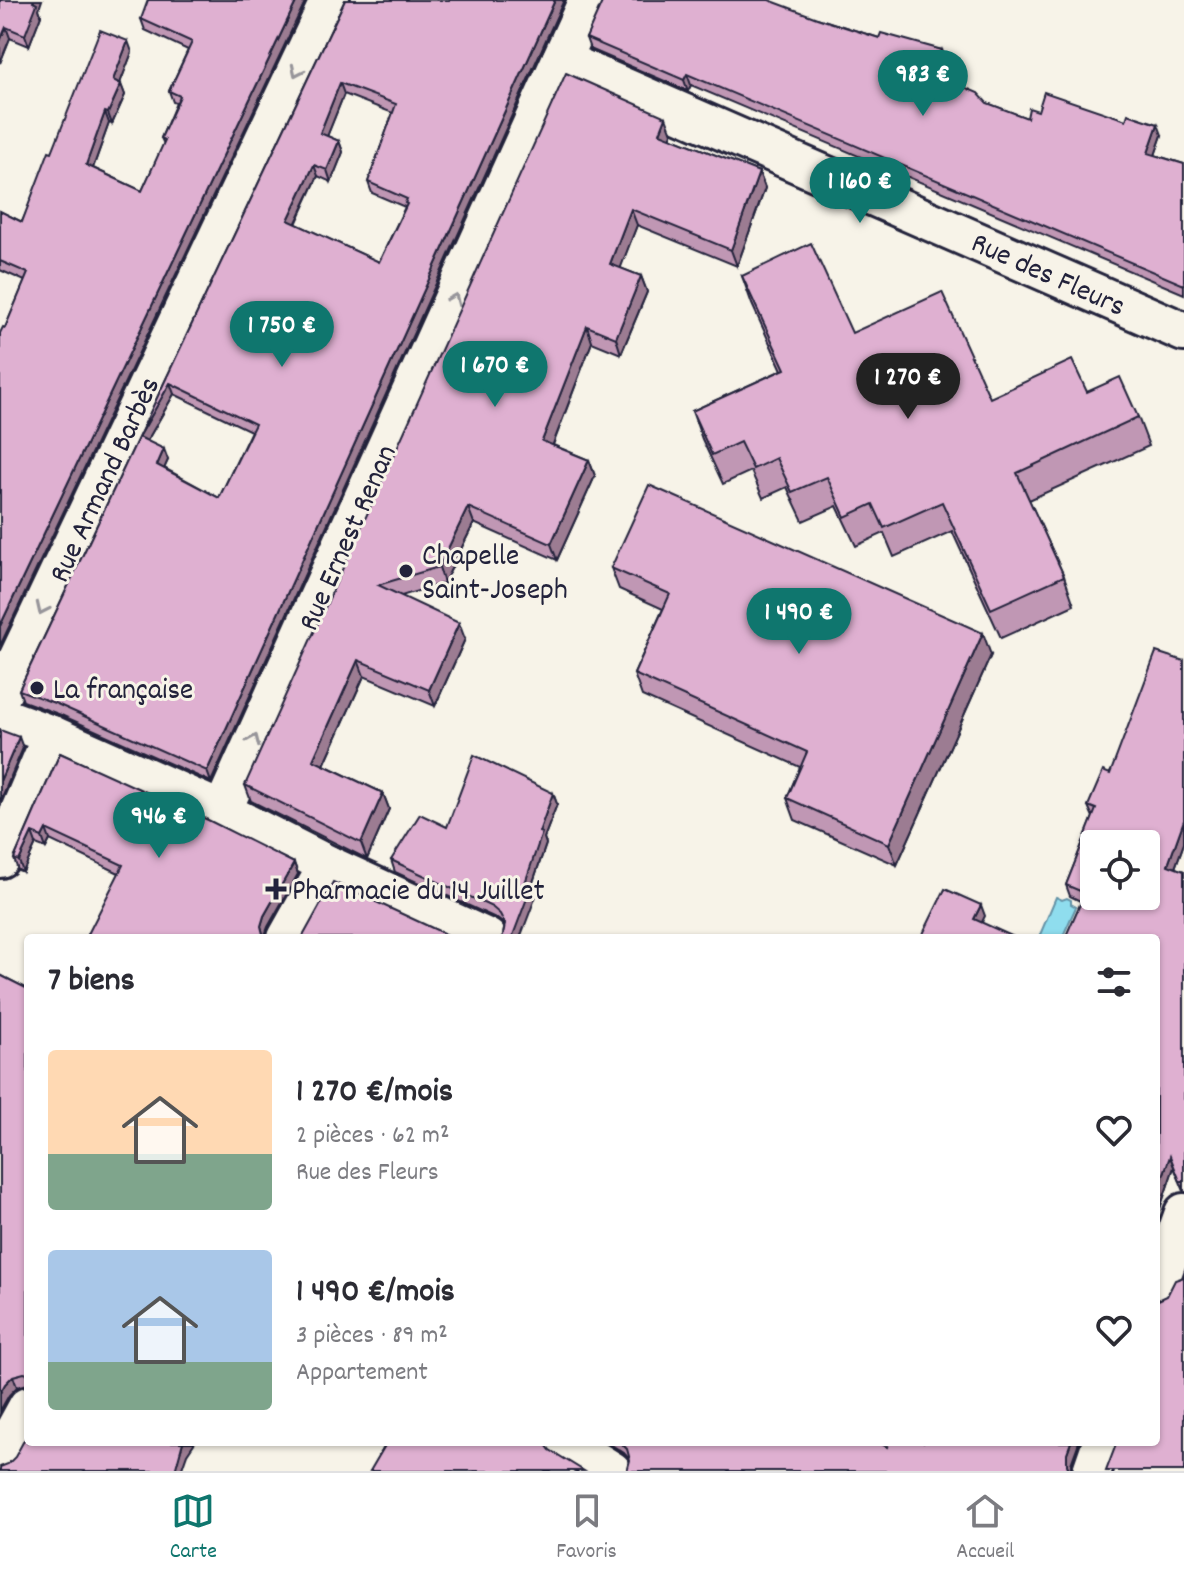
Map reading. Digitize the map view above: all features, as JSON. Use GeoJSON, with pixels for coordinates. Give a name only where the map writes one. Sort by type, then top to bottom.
{"type":"FeatureCollection","features":[{"type":"Feature","properties":{"kind":"street","name":"Rue Armand Barbès"},"geometry":{"type":"LineString","coordinates":[[0,697],[330,0]]}},
{"type":"Feature","properties":{"kind":"street","name":"Rue Ernest Renan"},"geometry":{"type":"LineString","coordinates":[[222,811],[588,0]]}},
{"type":"Feature","properties":{"kind":"street","name":"Rue des Fleurs"},"geometry":{"type":"LineString","coordinates":[[561,60],[1184,332]]}},
{"type":"Feature","properties":{"kind":"street"},"geometry":{"type":"LineString","coordinates":[[0,716],[52,735],[222,811],[328,865],[478,934]]}},
{"type":"Feature","properties":{"kind":"street"},"geometry":{"type":"LineString","coordinates":[[0,858],[52,735]]}},
{"type":"Feature","properties":{"kind":"street"},"geometry":{"type":"LineString","coordinates":[[289,934],[328,865]]}},
{"type":"Feature","properties":{"kind":"street"},"geometry":{"type":"LineString","coordinates":[[1160,1280],[1184,1213]]}},
{"type":"Feature","properties":{"kind":"street"},"geometry":{"type":"LineString","coordinates":[[0,1457],[24,1413]]}},
{"type":"Feature","properties":{"kind":"street"},"geometry":{"type":"LineString","coordinates":[[572,1446],[612,1471]]}},
{"type":"Feature","properties":{"kind":"street"},"geometry":{"type":"LineString","coordinates":[[1092,1471],[1101,1446]]}},
{"type":"Feature","properties":{"kind":"water"},"geometry":{"type":"Polygon","coordinates":[[[1056,897],[1071,900],[1076,907],[1064,934],[1040,934],[1056,897]]]}},
{"type":"Feature","properties":{"kind":"building"},"geometry":{"type":"Polygon","coordinates":[[[0,0],[34,0],[37,4],[25,35],[6,27],[0,41],[0,0]]]}},
{"type":"Feature","properties":{"kind":"building"},"geometry":{"type":"Polygon","coordinates":[[[148,0],[297,0],[0,626],[0,333],[5,328],[28,273],[0,261],[0,211],[22,222],[100,30],[128,41],[113,80],[121,84],[108,113],[105,112],[86,165],[142,191],[165,140],[161,138],[180,96],[169,91],[192,42],[141,19],[148,0]]]}},
{"type":"Feature","properties":{"kind":"building"},"geometry":{"type":"Polygon","coordinates":[[[345,0],[555,0],[207,771],[19,690],[345,0]],[[340,83],[320,133],[339,141],[327,170],[314,165],[288,220],[379,262],[407,204],[407,199],[368,182],[396,104],[340,83]],[[170,383],[139,437],[164,449],[157,465],[219,498],[255,424],[170,383]]]}},
{"type":"Feature","properties":{"kind":"building"},"geometry":{"type":"Polygon","coordinates":[[[603,0],[769,0],[879,38],[881,33],[942,50],[936,67],[946,70],[943,78],[978,93],[987,103],[1027,118],[1029,108],[1038,111],[1044,92],[1126,120],[1128,114],[1158,124],[1148,153],[1184,164],[1184,285],[687,74],[684,80],[586,38],[603,0]]]}},
{"type":"Feature","properties":{"kind":"building"},"geometry":{"type":"Polygon","coordinates":[[[566,73],[666,117],[660,133],[759,172],[731,250],[631,209],[610,264],[641,276],[616,338],[587,326],[542,441],[589,460],[551,544],[468,507],[439,567],[378,585],[459,623],[429,690],[358,660],[313,760],[383,793],[361,843],[245,785],[566,73]]]}},
{"type":"Feature","properties":{"kind":"building"},"geometry":{"type":"Polygon","coordinates":[[[811,243],[852,333],[942,292],[990,398],[1072,360],[1087,392],[1120,377],[1138,417],[1017,473],[1064,576],[991,609],[942,502],[884,528],[873,504],[845,517],[827,477],[792,492],[776,458],[753,469],[740,442],[712,455],[692,411],[785,369],[742,276],[811,243]]]}},
{"type":"Feature","properties":{"kind":"building"},"geometry":{"type":"Polygon","coordinates":[[[649,485],[983,633],[889,844],[787,798],[807,752],[634,674],[670,594],[611,568],[649,485]]]}},
{"type":"Feature","properties":{"kind":"building"},"geometry":{"type":"Polygon","coordinates":[[[1156,652],[1184,661],[1184,820],[1168,865],[1184,871],[1184,1181],[1180,1181],[1170,1156],[1160,1185],[1160,934],[1067,934],[1080,904],[1080,910],[1160,910],[1160,830],[1088,830],[1096,809],[1088,806],[1103,771],[1110,774],[1156,652]]]}},
{"type":"Feature","properties":{"kind":"building"},"geometry":{"type":"Polygon","coordinates":[[[0,730],[19,737],[0,781],[0,730]]]}},
{"type":"Feature","properties":{"kind":"building"},"geometry":{"type":"Polygon","coordinates":[[[60,753],[294,863],[264,916],[261,926],[263,934],[88,934],[123,865],[46,829],[42,837],[32,833],[19,861],[14,859],[60,753]]]}},
{"type":"Feature","properties":{"kind":"building"},"geometry":{"type":"Polygon","coordinates":[[[474,755],[553,793],[525,883],[532,885],[514,934],[503,934],[505,924],[492,907],[391,860],[420,814],[447,827],[474,755]]]}},
{"type":"Feature","properties":{"kind":"building"},"geometry":{"type":"Polygon","coordinates":[[[1080,850],[1080,891],[1066,885],[1080,850]]]}},
{"type":"Feature","properties":{"kind":"building"},"geometry":{"type":"Polygon","coordinates":[[[333,882],[445,934],[304,934],[333,882]]]}},
{"type":"Feature","properties":{"kind":"building"},"geometry":{"type":"Polygon","coordinates":[[[945,889],[981,905],[974,919],[1007,934],[923,934],[945,889]]]}},
{"type":"Feature","properties":{"kind":"building"},"geometry":{"type":"Polygon","coordinates":[[[0,975],[24,987],[24,1373],[13,1376],[0,1393],[0,975]]]}},
{"type":"Feature","properties":{"kind":"building"},"geometry":{"type":"Polygon","coordinates":[[[1184,1277],[1184,1471],[1106,1471],[1115,1446],[1160,1446],[1160,1299],[1167,1296],[1175,1280],[1184,1277]]]}},
{"type":"Feature","properties":{"kind":"building"},"geometry":{"type":"Polygon","coordinates":[[[24,1440],[24,1446],[182,1446],[175,1471],[0,1471],[0,1467],[15,1457],[24,1440]]]}},
{"type":"Feature","properties":{"kind":"building"},"geometry":{"type":"Polygon","coordinates":[[[385,1446],[547,1446],[584,1471],[370,1471],[385,1446]]]}},
{"type":"Feature","properties":{"kind":"building"},"geometry":{"type":"Polygon","coordinates":[[[624,1446],[1070,1446],[1067,1465],[1070,1471],[627,1471],[630,1460],[624,1446]]]}},
{"type":"Feature","properties":{"kind":"place","name":"Chapelle Saint-Joseph"},"geometry":{"type":"Point","coordinates":[406,571]}},
{"type":"Feature","properties":{"kind":"place","name":"La française"},"geometry":{"type":"Point","coordinates":[37,688]}},
{"type":"Feature","properties":{"kind":"place","name":"Pharmacie du 14 Juillet"},"geometry":{"type":"Point","coordinates":[276,889]}}]}
